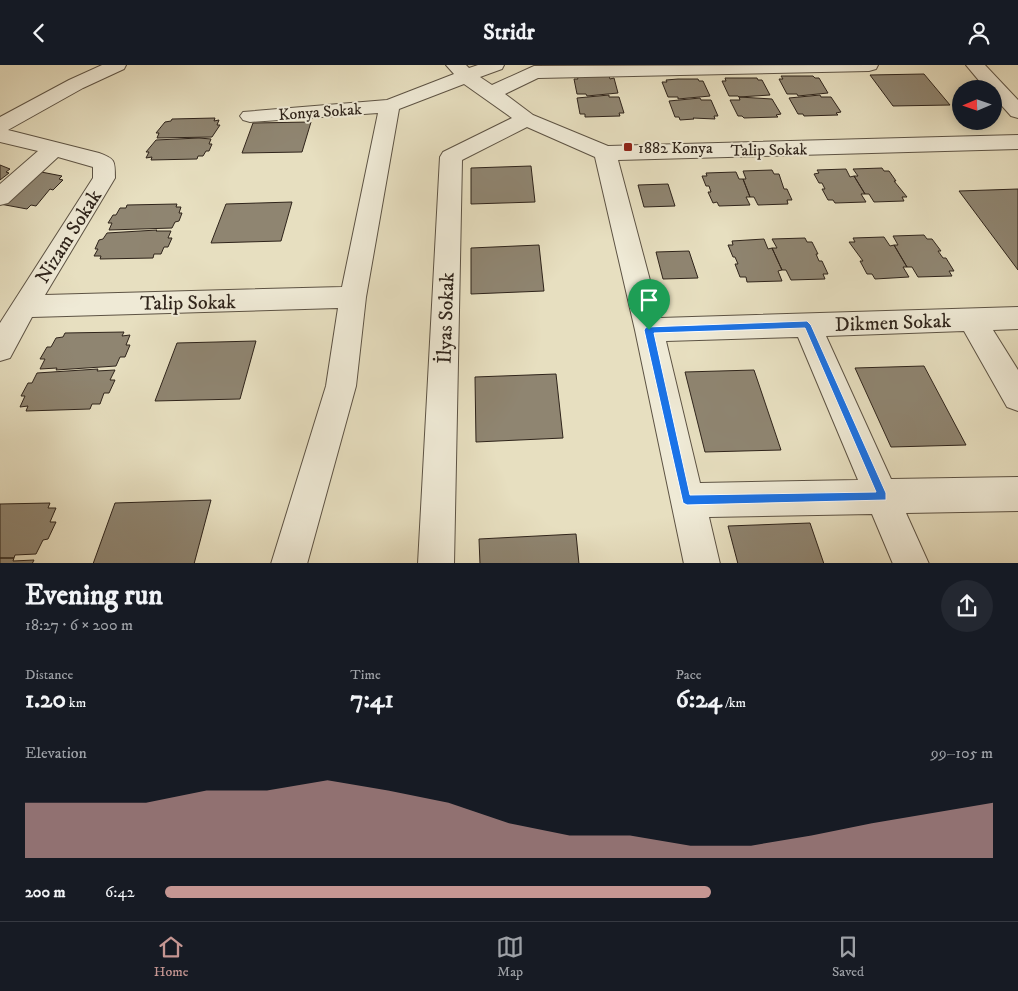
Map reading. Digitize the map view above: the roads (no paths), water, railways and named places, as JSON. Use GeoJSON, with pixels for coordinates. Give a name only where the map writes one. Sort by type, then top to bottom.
{"type":"FeatureCollection","features":[{"type":"Feature","properties":{"kind":"street"},"geometry":{"type":"LineString","coordinates":[[0,125],[76,84],[117,65]]}},
{"type":"Feature","properties":{"kind":"street","name":"Konya Sokak"},"geometry":{"type":"LineString","coordinates":[[250,116],[390,106],[461,71],[494,65]]}},
{"type":"Feature","properties":{"kind":"street"},"geometry":{"type":"LineString","coordinates":[[490,94],[534,72],[869,65]]}},
{"type":"Feature","properties":{"kind":"street"},"geometry":{"type":"LineString","coordinates":[[975,65],[1018,112]]}},
{"type":"Feature","properties":{"kind":"street","name":"Talip Sokak"},"geometry":{"type":"LineString","coordinates":[[461,71],[526,119],[606,153],[1018,142]]}},
{"type":"Feature","properties":{"kind":"street"},"geometry":{"type":"LineString","coordinates":[[289,563],[341,387],[353,297],[390,106]]}},
{"type":"Feature","properties":{"kind":"street","name":"İlyas Sokak"},"geometry":{"type":"LineString","coordinates":[[436,563],[451,157],[526,119]]}},
{"type":"Feature","properties":{"kind":"street","name":"Nizam Sokak"},"geometry":{"type":"LineString","coordinates":[[0,135],[55,148],[104,163],[104,179],[1,346]]}},
{"type":"Feature","properties":{"kind":"street"},"geometry":{"type":"LineString","coordinates":[[0,197],[55,148]]}},
{"type":"Feature","properties":{"kind":"street"},"geometry":{"type":"LineString","coordinates":[[606,153],[649,330],[702,563]]}},
{"type":"Feature","properties":{"kind":"street","name":"Talip Sokak"},"geometry":{"type":"LineString","coordinates":[[24,306],[353,297]]}},
{"type":"Feature","properties":{"kind":"street","name":"Dikmen Sokak"},"geometry":{"type":"LineString","coordinates":[[649,330],[1018,318]]}},
{"type":"Feature","properties":{"kind":"street"},"geometry":{"type":"LineString","coordinates":[[971,319],[1018,397]]}},
{"type":"Feature","properties":{"kind":"street"},"geometry":{"type":"LineString","coordinates":[[807,325],[911,563]]}},
{"type":"Feature","properties":{"kind":"street"},"geometry":{"type":"LineString","coordinates":[[687,500],[1018,494]]}},
{"type":"Feature","properties":{"kind":"place","name":"1882 Konya"},"geometry":{"type":"Point","coordinates":[628,147]}}]}
